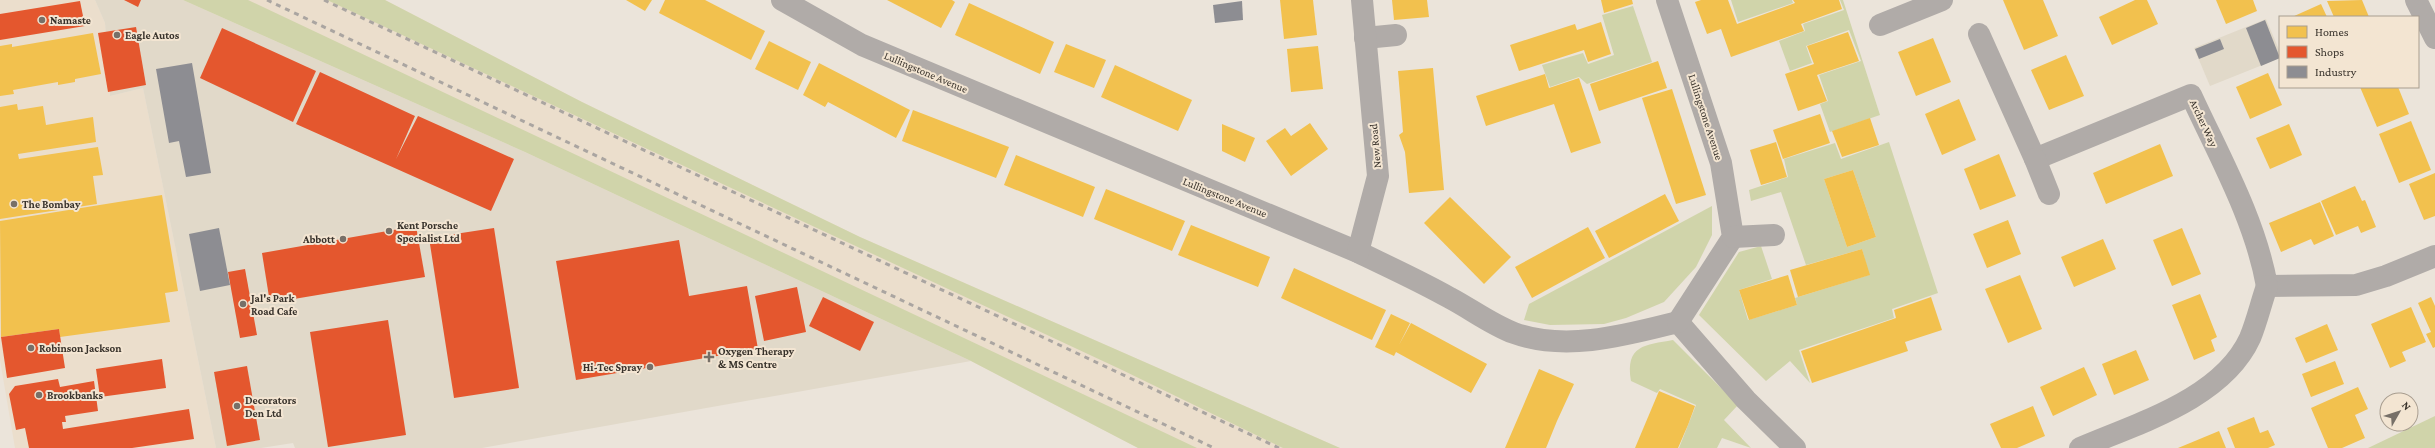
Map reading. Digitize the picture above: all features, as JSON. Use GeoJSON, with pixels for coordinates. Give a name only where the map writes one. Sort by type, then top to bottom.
{"type":"FeatureCollection","features":[{"type":"Feature","properties":{"kind":"street","name":"Lullingstone Avenue"},"geometry":{"type":"LineString","coordinates":[[782,0],[862,45],[1358,252],[1436,290],[1514,333],[1546,339],[1578,340],[1622,337],[1678,322]]}},
{"type":"Feature","properties":{"kind":"street","name":"New Road"},"geometry":{"type":"LineString","coordinates":[[1358,252],[1378,176],[1362,0]]}},
{"type":"Feature","properties":{"kind":"street","name":"Lullingstone Avenue"},"geometry":{"type":"LineString","coordinates":[[1667,0],[1721,164],[1733,237]]}},
{"type":"Feature","properties":{"kind":"street"},"geometry":{"type":"LineString","coordinates":[[1880,25],[1942,0]]}},
{"type":"Feature","properties":{"kind":"street"},"geometry":{"type":"LineString","coordinates":[[2416,0],[2435,38]]}},
{"type":"Feature","properties":{"kind":"street"},"geometry":{"type":"LineString","coordinates":[[1979,34],[2035,159],[2049,194]]}},
{"type":"Feature","properties":{"kind":"street"},"geometry":{"type":"LineString","coordinates":[[1365,38],[1396,35]]}},
{"type":"Feature","properties":{"kind":"street","name":"Archer Way"},"geometry":{"type":"LineString","coordinates":[[2035,159],[2191,95],[2252,230],[2263,263],[2267,286],[2249,338],[2236,360],[2220,377],[2206,389],[2184,402],[2082,448]]}},
{"type":"Feature","properties":{"kind":"street"},"geometry":{"type":"LineString","coordinates":[[1774,235],[1733,237],[1678,322],[1746,400],[1795,448]]}},
{"type":"Feature","properties":{"kind":"street"},"geometry":{"type":"LineString","coordinates":[[2267,286],[2356,285],[2386,276],[2435,256]]}},
{"type":"Feature","properties":{"kind":"shaded area"},"geometry":{"type":"Polygon","coordinates":[[[0,0],[95,0],[105,23],[110,96],[143,88],[216,448],[15,448],[0,360],[0,0]]]}},
{"type":"Feature","properties":{"kind":"shaded area"},"geometry":{"type":"Polygon","coordinates":[[[95,0],[183,0],[525,152],[971,361],[482,448],[295,448],[293,443],[261,448],[216,448],[143,88],[110,96],[105,23],[95,0]]]}},
{"type":"Feature","properties":{"kind":"shaded area"},"geometry":{"type":"Polygon","coordinates":[[[183,0],[385,0],[582,102],[860,237],[1340,448],[1138,448],[971,361],[525,152],[183,0]]]}},
{"type":"Feature","properties":{"kind":"shaded area"},"geometry":{"type":"Polygon","coordinates":[[[2266,19],[2279,50],[2279,58],[2210,86],[2194,48],[2266,19]]]}},
{"type":"Feature","properties":{"kind":"green space"},"geometry":{"type":"Polygon","coordinates":[[[183,0],[248,0],[1197,448],[1138,448],[971,361],[525,152],[183,0]]]}},
{"type":"Feature","properties":{"kind":"green space"},"geometry":{"type":"Polygon","coordinates":[[[327,0],[385,0],[582,102],[860,237],[1340,448],[1283,448],[1120,369],[327,0]]]}},
{"type":"Feature","properties":{"kind":"green space"},"geometry":{"type":"Polygon","coordinates":[[[1731,0],[1792,0],[1793,3],[1738,22],[1731,0]]]}},
{"type":"Feature","properties":{"kind":"green space"},"geometry":{"type":"Polygon","coordinates":[[[1840,0],[1843,0],[1880,115],[1830,132],[1820,104],[1828,101],[1819,75],[1861,61],[1849,30],[1806,46],[1812,63],[1790,71],[1779,41],[1805,31],[1803,24],[1844,10],[1840,0]]]}},
{"type":"Feature","properties":{"kind":"green space"},"geometry":{"type":"Polygon","coordinates":[[[1633,6],[1652,62],[1587,84],[1579,77],[1550,87],[1542,65],[1583,53],[1588,64],[1614,55],[1602,15],[1633,6]]]}},
{"type":"Feature","properties":{"kind":"green space"},"geometry":{"type":"Polygon","coordinates":[[[1889,142],[1938,293],[1892,309],[1894,318],[1799,350],[1810,383],[1790,361],[1766,381],[1699,315],[1739,252],[1761,246],[1772,279],[1739,290],[1748,320],[1797,305],[1795,298],[1869,275],[1862,249],[1806,265],[1781,192],[1751,201],[1749,190],[1788,177],[1784,159],[1835,143],[1841,159],[1889,142]],[[1853,170],[1824,179],[1847,247],[1876,237],[1853,170]]]}},
{"type":"Feature","properties":{"kind":"green space"},"geometry":{"type":"Polygon","coordinates":[[[1712,206],[1712,235],[1696,267],[1664,302],[1626,318],[1604,324],[1550,325],[1524,320],[1529,304],[1712,206]]]}},
{"type":"Feature","properties":{"kind":"green space"},"geometry":{"type":"Polygon","coordinates":[[[1673,340],[1738,405],[1724,420],[1751,448],[1722,438],[1717,448],[1679,448],[1696,405],[1660,389],[1657,393],[1631,381],[1630,369],[1631,360],[1639,349],[1654,343],[1673,340]]]}},
{"type":"Feature","properties":{"kind":"green space"},"geometry":{"type":"Polygon","coordinates":[[[2435,416],[2435,448],[2368,448],[2402,432],[2419,432],[2419,424],[2435,416]]]}},
{"type":"Feature","properties":{"kind":"building: Homes"},"geometry":{"type":"Polygon","coordinates":[[[626,0],[652,0],[645,11],[626,0]]]}},
{"type":"Feature","properties":{"kind":"building: Homes"},"geometry":{"type":"Polygon","coordinates":[[[665,0],[705,0],[765,31],[751,60],[659,13],[665,0]]]}},
{"type":"Feature","properties":{"kind":"building: Homes"},"geometry":{"type":"Polygon","coordinates":[[[887,0],[952,0],[955,2],[941,28],[887,0]]]}},
{"type":"Feature","properties":{"kind":"building: Homes"},"geometry":{"type":"Polygon","coordinates":[[[1280,0],[1313,0],[1317,35],[1284,39],[1280,0]]]}},
{"type":"Feature","properties":{"kind":"building: Homes"},"geometry":{"type":"Polygon","coordinates":[[[1392,0],[1427,0],[1429,17],[1394,20],[1392,0]]]}},
{"type":"Feature","properties":{"kind":"building: Homes"},"geometry":{"type":"Polygon","coordinates":[[[1601,0],[1632,0],[1633,4],[1604,13],[1601,0]]]}},
{"type":"Feature","properties":{"kind":"building: Homes"},"geometry":{"type":"Polygon","coordinates":[[[1701,0],[1728,0],[1737,24],[1795,3],[1793,0],[1839,0],[1842,9],[1801,24],[1804,31],[1731,57],[1721,29],[1707,34],[1695,2],[1701,0]]]}},
{"type":"Feature","properties":{"kind":"building: Homes"},"geometry":{"type":"Polygon","coordinates":[[[2003,0],[2043,0],[2058,36],[2024,50],[2003,0]]]}},
{"type":"Feature","properties":{"kind":"building: Homes"},"geometry":{"type":"Polygon","coordinates":[[[2135,0],[2147,0],[2158,24],[2112,45],[2099,17],[2135,0]]]}},
{"type":"Feature","properties":{"kind":"building: Homes"},"geometry":{"type":"Polygon","coordinates":[[[2216,0],[2253,0],[2257,11],[2226,24],[2216,0]]]}},
{"type":"Feature","properties":{"kind":"building: Homes"},"geometry":{"type":"Polygon","coordinates":[[[2362,0],[2369,16],[2334,16],[2327,1],[2362,0]]]}},
{"type":"Feature","properties":{"kind":"building: Homes"},"geometry":{"type":"Polygon","coordinates":[[[969,3],[1054,42],[1040,74],[955,35],[969,3]]]}},
{"type":"Feature","properties":{"kind":"building: Homes"},"geometry":{"type":"Polygon","coordinates":[[[2321,4],[2327,16],[2294,16],[2321,4]]]}},
{"type":"Feature","properties":{"kind":"building: Homes"},"geometry":{"type":"Polygon","coordinates":[[[1601,22],[1611,54],[1588,62],[1584,50],[1519,71],[1510,45],[1575,24],[1577,30],[1601,22]]]}},
{"type":"Feature","properties":{"kind":"building: Homes"},"geometry":{"type":"Polygon","coordinates":[[[1848,32],[1859,61],[1817,75],[1827,101],[1798,111],[1785,74],[1814,64],[1807,46],[1848,32]]]}},
{"type":"Feature","properties":{"kind":"building: Homes"},"geometry":{"type":"Polygon","coordinates":[[[93,33],[101,74],[75,79],[75,82],[58,85],[58,82],[13,90],[14,94],[0,96],[0,46],[12,44],[12,47],[93,33]]]}},
{"type":"Feature","properties":{"kind":"building: Homes"},"geometry":{"type":"Polygon","coordinates":[[[1933,38],[1951,82],[1916,96],[1898,52],[1933,38]]]}},
{"type":"Feature","properties":{"kind":"building: Homes"},"geometry":{"type":"Polygon","coordinates":[[[769,41],[811,62],[798,90],[755,69],[769,41]]]}},
{"type":"Feature","properties":{"kind":"building: Homes"},"geometry":{"type":"Polygon","coordinates":[[[1066,44],[1106,60],[1094,88],[1054,72],[1066,44]]]}},
{"type":"Feature","properties":{"kind":"building: Homes"},"geometry":{"type":"Polygon","coordinates":[[[1318,46],[1323,89],[1291,92],[1287,49],[1318,46]]]}},
{"type":"Feature","properties":{"kind":"building: Homes"},"geometry":{"type":"Polygon","coordinates":[[[2066,55],[2084,96],[2049,110],[2031,70],[2066,55]]]}},
{"type":"Feature","properties":{"kind":"building: Homes"},"geometry":{"type":"Polygon","coordinates":[[[1658,61],[1667,88],[1599,111],[1590,84],[1658,61]]]}},
{"type":"Feature","properties":{"kind":"building: Homes"},"geometry":{"type":"Polygon","coordinates":[[[819,63],[910,110],[896,138],[828,102],[825,107],[803,95],[819,63]]]}},
{"type":"Feature","properties":{"kind":"building: Homes"},"geometry":{"type":"Polygon","coordinates":[[[1115,65],[1192,100],[1178,131],[1101,97],[1115,65]]]}},
{"type":"Feature","properties":{"kind":"building: Homes"},"geometry":{"type":"Polygon","coordinates":[[[1433,68],[1444,190],[1409,193],[1405,152],[1399,135],[1403,132],[1398,71],[1433,68]]]}},
{"type":"Feature","properties":{"kind":"building: Homes"},"geometry":{"type":"Polygon","coordinates":[[[2268,73],[2282,105],[2250,119],[2236,87],[2268,73]]]}},
{"type":"Feature","properties":{"kind":"building: Homes"},"geometry":{"type":"Polygon","coordinates":[[[1545,74],[1549,88],[1579,78],[1601,143],[1571,153],[1554,104],[1486,126],[1476,96],[1545,74]]]}},
{"type":"Feature","properties":{"kind":"building: Homes"},"geometry":{"type":"Polygon","coordinates":[[[2360,88],[2398,88],[2409,114],[2377,127],[2360,88]]]}},
{"type":"Feature","properties":{"kind":"building: Homes"},"geometry":{"type":"Polygon","coordinates":[[[1672,89],[1706,195],[1676,204],[1642,98],[1672,89]]]}},
{"type":"Feature","properties":{"kind":"building: Homes"},"geometry":{"type":"Polygon","coordinates":[[[1959,99],[1976,140],[1942,155],[1925,114],[1959,99]]]}},
{"type":"Feature","properties":{"kind":"building: Homes"},"geometry":{"type":"Polygon","coordinates":[[[17,104],[18,110],[43,106],[46,125],[93,117],[96,142],[18,154],[19,159],[98,147],[103,175],[93,176],[97,204],[0,219],[0,107],[17,104]]]}},
{"type":"Feature","properties":{"kind":"building: Homes"},"geometry":{"type":"Polygon","coordinates":[[[913,110],[1009,147],[996,178],[902,141],[913,110]]]}},
{"type":"Feature","properties":{"kind":"building: Homes"},"geometry":{"type":"Polygon","coordinates":[[[1820,114],[1830,143],[1783,159],[1773,130],[1820,114]]]}},
{"type":"Feature","properties":{"kind":"building: Homes"},"geometry":{"type":"Polygon","coordinates":[[[1870,118],[1879,145],[1842,157],[1832,131],[1870,118]]]}},
{"type":"Feature","properties":{"kind":"building: Homes"},"geometry":{"type":"Polygon","coordinates":[[[2411,121],[2431,170],[2399,183],[2379,134],[2411,121]]]}},
{"type":"Feature","properties":{"kind":"building: Homes"},"geometry":{"type":"Polygon","coordinates":[[[1310,123],[1328,149],[1291,176],[1266,141],[1285,128],[1291,136],[1310,123]]]}},
{"type":"Feature","properties":{"kind":"building: Homes"},"geometry":{"type":"Polygon","coordinates":[[[1222,124],[1255,138],[1245,162],[1222,151],[1222,124]]]}},
{"type":"Feature","properties":{"kind":"building: Homes"},"geometry":{"type":"Polygon","coordinates":[[[2289,124],[2302,155],[2270,169],[2256,138],[2289,124]]]}},
{"type":"Feature","properties":{"kind":"building: Homes"},"geometry":{"type":"Polygon","coordinates":[[[1776,142],[1787,177],[1761,185],[1750,150],[1776,142]]]}},
{"type":"Feature","properties":{"kind":"building: Homes"},"geometry":{"type":"Polygon","coordinates":[[[2160,144],[2173,176],[2106,204],[2093,173],[2160,144]]]}},
{"type":"Feature","properties":{"kind":"building: Homes"},"geometry":{"type":"Polygon","coordinates":[[[1999,154],[2016,196],[1980,210],[1964,169],[1999,154]]]}},
{"type":"Feature","properties":{"kind":"building: Homes"},"geometry":{"type":"Polygon","coordinates":[[[1016,155],[1095,187],[1083,217],[1004,185],[1016,155]]]}},
{"type":"Feature","properties":{"kind":"building: Homes"},"geometry":{"type":"Polygon","coordinates":[[[1853,170],[1876,237],[1847,247],[1824,179],[1853,170]]]}},
{"type":"Feature","properties":{"kind":"building: Homes"},"geometry":{"type":"Polygon","coordinates":[[[2435,173],[2435,216],[2424,220],[2409,184],[2435,173]]]}},
{"type":"Feature","properties":{"kind":"building: Homes"},"geometry":{"type":"Polygon","coordinates":[[[2355,186],[2362,201],[2365,200],[2376,227],[2361,233],[2358,226],[2336,235],[2321,201],[2355,186]]]}},
{"type":"Feature","properties":{"kind":"building: Homes"},"geometry":{"type":"Polygon","coordinates":[[[1106,189],[1185,221],[1172,251],[1094,219],[1106,189]]]}},
{"type":"Feature","properties":{"kind":"building: Homes"},"geometry":{"type":"Polygon","coordinates":[[[1665,194],[1679,221],[1609,258],[1595,231],[1665,194]]]}},
{"type":"Feature","properties":{"kind":"building: Homes"},"geometry":{"type":"Polygon","coordinates":[[[162,195],[178,291],[165,293],[170,322],[60,337],[59,329],[1,337],[0,221],[162,195]]]}},
{"type":"Feature","properties":{"kind":"building: Homes"},"geometry":{"type":"Polygon","coordinates":[[[1450,197],[1511,257],[1484,284],[1424,223],[1450,197]]]}},
{"type":"Feature","properties":{"kind":"building: Homes"},"geometry":{"type":"Polygon","coordinates":[[[2320,202],[2334,236],[2314,245],[2311,239],[2281,252],[2269,223],[2320,202]]]}},
{"type":"Feature","properties":{"kind":"building: Homes"},"geometry":{"type":"Polygon","coordinates":[[[2008,220],[2021,254],[1987,268],[1973,234],[2008,220]]]}},
{"type":"Feature","properties":{"kind":"building: Homes"},"geometry":{"type":"Polygon","coordinates":[[[1191,225],[1270,257],[1258,287],[1178,255],[1191,225]]]}},
{"type":"Feature","properties":{"kind":"building: Homes"},"geometry":{"type":"Polygon","coordinates":[[[1588,227],[1605,258],[1532,298],[1515,267],[1588,227]]]}},
{"type":"Feature","properties":{"kind":"building: Homes"},"geometry":{"type":"Polygon","coordinates":[[[2182,228],[2201,274],[2172,286],[2153,240],[2182,228]]]}},
{"type":"Feature","properties":{"kind":"building: Homes"},"geometry":{"type":"Polygon","coordinates":[[[2103,239],[2116,269],[2074,287],[2061,257],[2103,239]]]}},
{"type":"Feature","properties":{"kind":"building: Homes"},"geometry":{"type":"Polygon","coordinates":[[[1862,249],[1870,275],[1798,297],[1790,270],[1862,249]]]}},
{"type":"Feature","properties":{"kind":"building: Homes"},"geometry":{"type":"Polygon","coordinates":[[[1294,268],[1386,310],[1372,340],[1281,298],[1294,268]]]}},
{"type":"Feature","properties":{"kind":"building: Homes"},"geometry":{"type":"Polygon","coordinates":[[[1788,275],[1797,305],[1749,320],[1739,290],[1788,275]]]}},
{"type":"Feature","properties":{"kind":"building: Homes"},"geometry":{"type":"Polygon","coordinates":[[[2020,275],[2042,329],[2008,343],[1985,289],[2020,275]]]}},
{"type":"Feature","properties":{"kind":"building: Homes"},"geometry":{"type":"Polygon","coordinates":[[[2200,294],[2217,337],[2211,340],[2215,351],[2194,360],[2172,305],[2200,294]]]}},
{"type":"Feature","properties":{"kind":"building: Homes"},"geometry":{"type":"Polygon","coordinates":[[[1931,297],[1942,330],[1905,342],[1908,351],[1812,383],[1801,351],[1896,318],[1894,310],[1931,297]]]}},
{"type":"Feature","properties":{"kind":"building: Homes"},"geometry":{"type":"Polygon","coordinates":[[[2431,297],[2435,306],[2435,347],[2433,348],[2426,334],[2431,332],[2418,303],[2431,297]]]}},
{"type":"Feature","properties":{"kind":"building: Homes"},"geometry":{"type":"Polygon","coordinates":[[[2411,307],[2426,342],[2402,352],[2406,361],[2390,368],[2371,324],[2411,307]]]}},
{"type":"Feature","properties":{"kind":"building: Homes"},"geometry":{"type":"Polygon","coordinates":[[[1391,314],[1410,323],[1399,345],[1411,323],[1487,364],[1471,393],[1396,352],[1394,356],[1375,347],[1391,314]]]}},
{"type":"Feature","properties":{"kind":"building: Homes"},"geometry":{"type":"Polygon","coordinates":[[[2327,324],[2338,350],[2306,363],[2295,338],[2327,324]]]}},
{"type":"Feature","properties":{"kind":"building: Homes"},"geometry":{"type":"Polygon","coordinates":[[[2136,350],[2149,380],[2114,395],[2102,364],[2136,350]]]}},
{"type":"Feature","properties":{"kind":"building: Homes"},"geometry":{"type":"Polygon","coordinates":[[[2335,361],[2344,384],[2311,397],[2302,374],[2335,361]]]}},
{"type":"Feature","properties":{"kind":"building: Homes"},"geometry":{"type":"Polygon","coordinates":[[[2084,367],[2097,395],[2053,416],[2040,387],[2084,367]]]}},
{"type":"Feature","properties":{"kind":"building: Homes"},"geometry":{"type":"Polygon","coordinates":[[[1539,369],[1574,384],[1546,448],[1505,448],[1539,369]]]}},
{"type":"Feature","properties":{"kind":"building: Homes"},"geometry":{"type":"Polygon","coordinates":[[[2358,387],[2368,409],[2355,415],[2365,438],[2342,448],[2328,448],[2311,408],[2358,387]]]}},
{"type":"Feature","properties":{"kind":"building: Homes"},"geometry":{"type":"Polygon","coordinates":[[[1659,391],[1695,406],[1688,425],[1678,448],[1635,448],[1659,391]]]}},
{"type":"Feature","properties":{"kind":"building: Homes"},"geometry":{"type":"Polygon","coordinates":[[[2033,406],[2045,436],[2017,448],[2001,448],[1990,424],[2033,406]]]}},
{"type":"Feature","properties":{"kind":"building: Homes"},"geometry":{"type":"Polygon","coordinates":[[[2254,417],[2260,433],[2268,430],[2275,445],[2268,448],[2235,448],[2227,428],[2254,417]]]}},
{"type":"Feature","properties":{"kind":"building: Homes"},"geometry":{"type":"Polygon","coordinates":[[[2219,431],[2226,448],[2178,448],[2219,431]]]}},
{"type":"Feature","properties":{"kind":"building: Shops"},"geometry":{"type":"Polygon","coordinates":[[[124,0],[141,0],[138,7],[124,0]]]}},
{"type":"Feature","properties":{"kind":"building: Shops","name":"Namaste"},"geometry":{"type":"Polygon","coordinates":[[[80,1],[85,26],[0,40],[0,14],[80,1]]]}},
{"type":"Feature","properties":{"kind":"building: Shops"},"geometry":{"type":"Polygon","coordinates":[[[136,27],[146,85],[108,92],[98,33],[136,27]]]}},
{"type":"Feature","properties":{"kind":"building: Shops"},"geometry":{"type":"Polygon","coordinates":[[[222,28],[316,71],[293,122],[200,78],[222,28]]]}},
{"type":"Feature","properties":{"kind":"building: Shops"},"geometry":{"type":"Polygon","coordinates":[[[320,72],[415,116],[396,159],[418,116],[514,159],[491,211],[296,124],[320,72]]]}},
{"type":"Feature","properties":{"kind":"building: Shops"},"geometry":{"type":"Polygon","coordinates":[[[416,226],[425,277],[270,303],[262,253],[416,226]]]}},
{"type":"Feature","properties":{"kind":"building: Shops"},"geometry":{"type":"Polygon","coordinates":[[[494,228],[519,388],[454,398],[429,238],[494,228]]]}},
{"type":"Feature","properties":{"kind":"building: Shops"},"geometry":{"type":"Polygon","coordinates":[[[679,240],[689,296],[747,286],[758,349],[576,380],[556,261],[679,240]]]}},
{"type":"Feature","properties":{"kind":"building: Shops","name":"Jal's Park Road Cafe"},"geometry":{"type":"Polygon","coordinates":[[[245,269],[257,335],[240,338],[228,272],[245,269]]]}},
{"type":"Feature","properties":{"kind":"building: Shops"},"geometry":{"type":"Polygon","coordinates":[[[797,287],[806,332],[764,341],[755,296],[797,287]]]}},
{"type":"Feature","properties":{"kind":"building: Shops"},"geometry":{"type":"Polygon","coordinates":[[[823,297],[874,322],[860,351],[809,326],[823,297]]]}},
{"type":"Feature","properties":{"kind":"building: Shops"},"geometry":{"type":"Polygon","coordinates":[[[388,320],[406,435],[328,447],[310,332],[388,320]]]}},
{"type":"Feature","properties":{"kind":"building: Shops"},"geometry":{"type":"Polygon","coordinates":[[[59,329],[65,368],[7,378],[1,337],[59,329]]]}},
{"type":"Feature","properties":{"kind":"building: Shops"},"geometry":{"type":"Polygon","coordinates":[[[162,359],[166,388],[100,397],[96,369],[162,359]]]}},
{"type":"Feature","properties":{"kind":"building: Shops","name":"Decorators Den Ltd"},"geometry":{"type":"Polygon","coordinates":[[[247,366],[260,440],[227,446],[214,372],[247,366]]]}},
{"type":"Feature","properties":{"kind":"building: Shops"},"geometry":{"type":"Polygon","coordinates":[[[58,379],[60,387],[94,381],[98,411],[65,416],[66,422],[62,422],[63,429],[189,409],[194,439],[132,448],[29,448],[25,428],[16,430],[9,394],[15,386],[58,379]]]}},
{"type":"Feature","properties":{"kind":"building: Industry"},"geometry":{"type":"Polygon","coordinates":[[[1242,1],[1243,20],[1215,23],[1213,5],[1242,1]]]}},
{"type":"Feature","properties":{"kind":"building: Industry"},"geometry":{"type":"Polygon","coordinates":[[[2265,20],[2279,58],[2261,66],[2246,28],[2265,20]]]}},
{"type":"Feature","properties":{"kind":"building: Industry"},"geometry":{"type":"Polygon","coordinates":[[[2220,39],[2224,49],[2199,59],[2195,49],[2220,39]]]}},
{"type":"Feature","properties":{"kind":"building: Industry"},"geometry":{"type":"Polygon","coordinates":[[[192,63],[211,173],[186,177],[179,141],[169,143],[156,69],[192,63]]]}},
{"type":"Feature","properties":{"kind":"building: Industry"},"geometry":{"type":"Polygon","coordinates":[[[219,228],[230,285],[200,291],[189,234],[219,228]]]}},
{"type":"Feature","properties":{"kind":"railway"},"geometry":{"type":"LineString","coordinates":[[267,0],[1214,448]]}},
{"type":"Feature","properties":{"kind":"railway"},"geometry":{"type":"LineString","coordinates":[[324,0],[1279,448]]}},
{"type":"Feature","properties":{"kind":"place","name":"Namaste"},"geometry":{"type":"Point","coordinates":[42,20]}},
{"type":"Feature","properties":{"kind":"place","name":"Eagle Autos"},"geometry":{"type":"Point","coordinates":[117,35]}},
{"type":"Feature","properties":{"kind":"place","name":"The Bombay"},"geometry":{"type":"Point","coordinates":[14,204]}},
{"type":"Feature","properties":{"kind":"place","name":"Kent Porsche Specialist Ltd"},"geometry":{"type":"Point","coordinates":[389,231]}},
{"type":"Feature","properties":{"kind":"place","name":"Abbott"},"geometry":{"type":"Point","coordinates":[343,239]}},
{"type":"Feature","properties":{"kind":"place","name":"Jal's Park Road Cafe"},"geometry":{"type":"Point","coordinates":[243,304]}},
{"type":"Feature","properties":{"kind":"place","name":"Robinson Jackson"},"geometry":{"type":"Point","coordinates":[31,348]}},
{"type":"Feature","properties":{"kind":"place","name":"Oxygen Therapy & MS Centre"},"geometry":{"type":"Point","coordinates":[709,357]}},
{"type":"Feature","properties":{"kind":"place","name":"Hi-Tec Spray"},"geometry":{"type":"Point","coordinates":[650,367]}},
{"type":"Feature","properties":{"kind":"place","name":"Brookbanks"},"geometry":{"type":"Point","coordinates":[39,395]}},
{"type":"Feature","properties":{"kind":"place","name":"Decorators Den Ltd"},"geometry":{"type":"Point","coordinates":[237,406]}}]}
